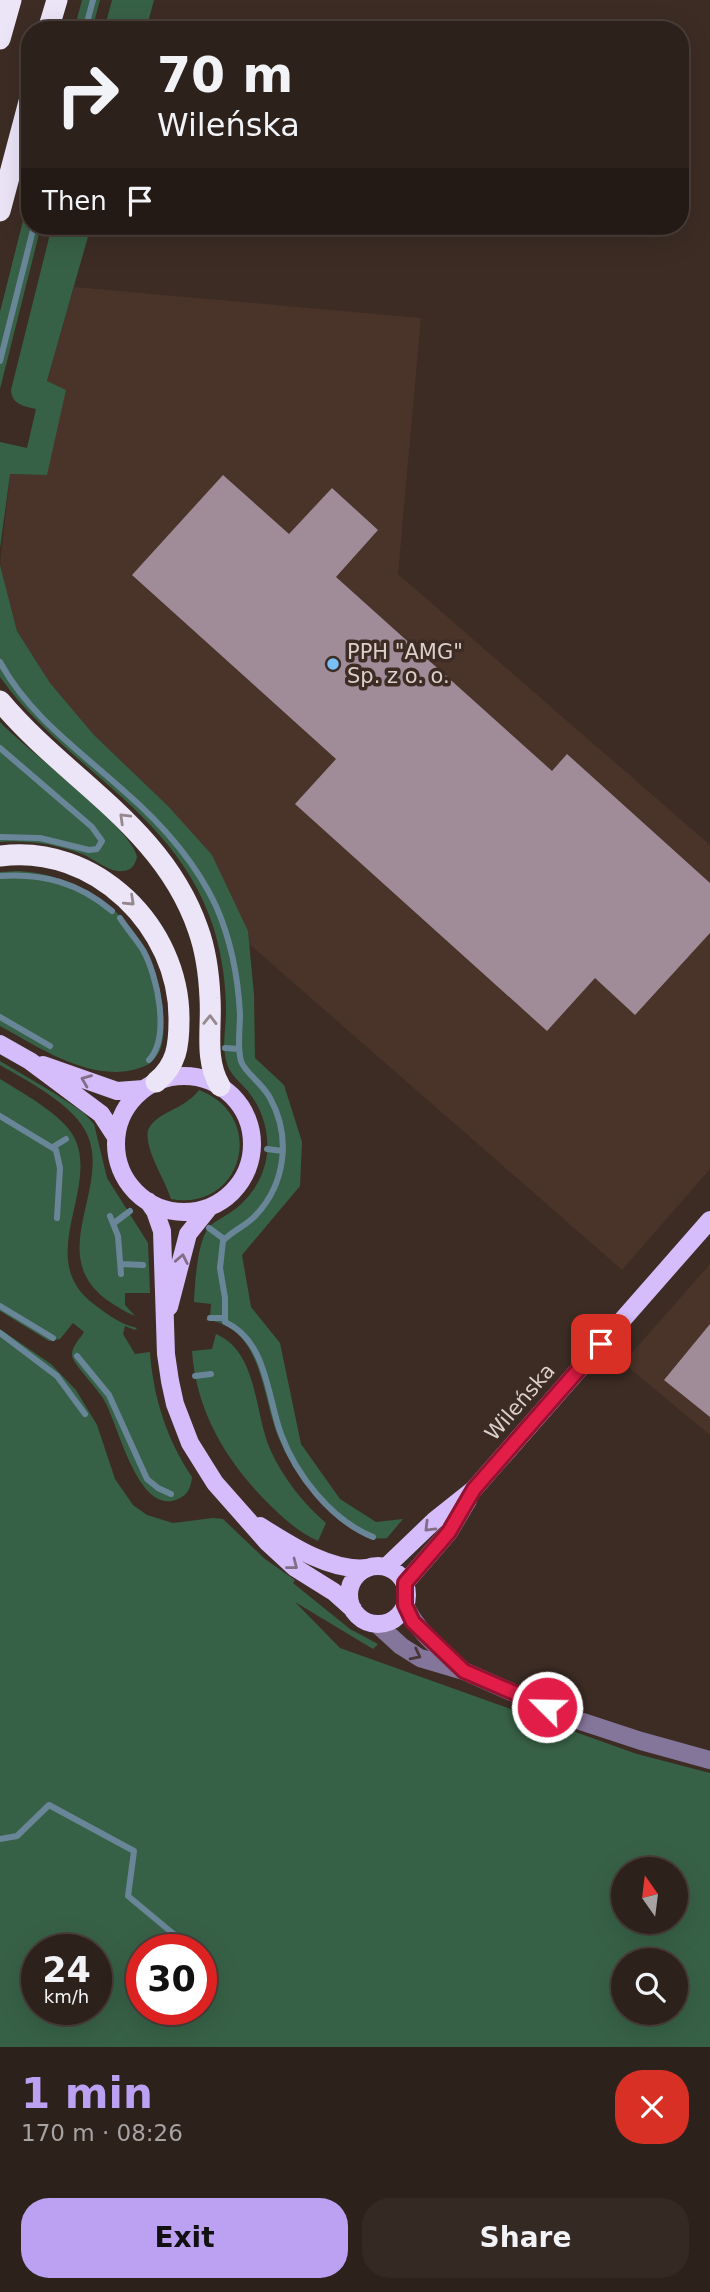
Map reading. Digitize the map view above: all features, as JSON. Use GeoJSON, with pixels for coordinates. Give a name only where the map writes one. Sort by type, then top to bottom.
{"type":"FeatureCollection","features":[{"type":"Feature","properties":{"kind":"highway"},"geometry":{"type":"LineString","coordinates":[[0,39],[11,0]]}},
{"type":"Feature","properties":{"kind":"highway"},"geometry":{"type":"LineString","coordinates":[[51,21],[57,0]]}},
{"type":"Feature","properties":{"kind":"highway"},"geometry":{"type":"LineString","coordinates":[[0,211],[21,132]]}},
{"type":"Feature","properties":{"kind":"highway"},"geometry":{"type":"LineString","coordinates":[[0,701],[38,740],[124,816],[173,877],[187,901],[204,951],[210,1000],[210,1063],[220,1086]]}},
{"type":"Feature","properties":{"kind":"highway"},"geometry":{"type":"LineString","coordinates":[[0,856],[39,857],[68,863],[95,876],[139,910],[155,933],[169,961],[179,1014],[179,1038],[173,1063],[150,1086]]}},
{"type":"Feature","properties":{"kind":"main road"},"geometry":{"type":"LineString","coordinates":[[0,1044],[30,1061],[102,1114],[116,1137]]}},
{"type":"Feature","properties":{"kind":"main road"},"geometry":{"type":"LineString","coordinates":[[30,1061],[117,1091],[150,1086],[185,1076],[200,1078],[220,1086],[237,1101],[245,1113],[253,1140],[252,1154],[242,1181],[233,1192],[209,1208],[188,1234],[166,1317]]}},
{"type":"Feature","properties":{"kind":"main road"},"geometry":{"type":"LineString","coordinates":[[150,1086],[124,1112],[116,1137],[119,1164],[124,1176],[155,1211],[162,1231],[170,1381],[185,1430],[215,1483],[245,1516],[294,1567],[334,1592],[367,1622],[377,1624],[394,1619],[405,1605],[405,1583],[393,1570],[386,1567],[345,1568],[323,1560],[245,1516]]}},
{"type":"Feature","properties":{"kind":"main road"},"geometry":{"type":"LineString","coordinates":[[148,1202],[167,1210],[181,1212],[209,1208]]}},
{"type":"Feature","properties":{"kind":"main road","name":"Wileńska"},"geometry":{"type":"LineString","coordinates":[[386,1567],[435,1520],[474,1489],[710,1220]]}},
{"type":"Feature","properties":{"kind":"main road","name":"Wileńska"},"geometry":{"type":"LineString","coordinates":[[405,1583],[449,1532],[474,1489]]}},
{"type":"Feature","properties":{"kind":"main road"},"geometry":{"type":"LineString","coordinates":[[353,1609],[350,1590],[359,1573],[367,1568]]}},
{"type":"Feature","properties":{"kind":"street"},"geometry":{"type":"LineString","coordinates":[[405,1605],[413,1622],[423,1634],[464,1671]]}},
{"type":"Feature","properties":{"kind":"street"},"geometry":{"type":"LineString","coordinates":[[377,1624],[410,1652],[464,1671],[568,1717],[710,1760]]}},
{"type":"Feature","properties":{"kind":"shaded area"},"geometry":{"type":"Polygon","coordinates":[[[74,287],[421,318],[398,574],[710,845],[710,1169],[622,1270],[249,944],[248,931],[168,806],[94,735],[50,683],[17,631],[0,565],[10,474],[47,475],[47,382],[74,287]]]}},
{"type":"Feature","properties":{"kind":"shaded area"},"geometry":{"type":"Polygon","coordinates":[[[710,1264],[710,1435],[623,1363],[710,1264]]]}},
{"type":"Feature","properties":{"kind":"green space"},"geometry":{"type":"Polygon","coordinates":[[[82,0],[100,0],[94,21],[76,21],[82,0]]]}},
{"type":"Feature","properties":{"kind":"green space"},"geometry":{"type":"Polygon","coordinates":[[[112,0],[154,0],[148,21],[106,21],[112,0]]]}},
{"type":"Feature","properties":{"kind":"green space"},"geometry":{"type":"Polygon","coordinates":[[[21,229],[21,235],[39,235],[0,389],[0,312],[21,229]]]}},
{"type":"Feature","properties":{"kind":"green space"},"geometry":{"type":"Polygon","coordinates":[[[50,235],[88,235],[47,381],[66,390],[47,475],[10,474],[0,548],[0,442],[27,448],[36,409],[16,402],[11,390],[50,235]]]}},
{"type":"Feature","properties":{"kind":"green space"},"geometry":{"type":"Polygon","coordinates":[[[0,565],[17,631],[50,683],[94,735],[168,806],[212,855],[248,931],[254,995],[255,1058],[284,1085],[302,1142],[300,1186],[242,1255],[251,1307],[280,1343],[301,1444],[340,1499],[376,1522],[403,1519],[387,1538],[369,1537],[353,1529],[333,1514],[307,1487],[281,1443],[250,1350],[239,1336],[225,1325],[205,1320],[210,1318],[211,1304],[194,1302],[199,1255],[207,1230],[249,1196],[263,1172],[267,1154],[266,1128],[260,1112],[227,1065],[224,1042],[225,991],[217,939],[197,888],[174,853],[147,822],[27,710],[0,677],[0,565]]]}},
{"type":"Feature","properties":{"kind":"green space"},"geometry":{"type":"Polygon","coordinates":[[[0,722],[118,828],[137,857],[132,867],[117,871],[82,854],[52,845],[0,842],[0,722]]]}},
{"type":"Feature","properties":{"kind":"green space"},"geometry":{"type":"Polygon","coordinates":[[[19,871],[47,875],[74,884],[119,915],[137,936],[150,959],[159,986],[163,1015],[161,1048],[149,1064],[111,1072],[91,1069],[53,1055],[0,1026],[0,872],[19,871]]]}},
{"type":"Feature","properties":{"kind":"green space"},"geometry":{"type":"Polygon","coordinates":[[[0,1061],[83,1112],[94,1124],[107,1178],[148,1243],[150,1293],[125,1293],[125,1305],[135,1316],[107,1300],[89,1281],[81,1261],[80,1240],[92,1173],[92,1151],[85,1130],[58,1102],[0,1065],[0,1061]]]}},
{"type":"Feature","properties":{"kind":"green space"},"geometry":{"type":"Polygon","coordinates":[[[0,1079],[52,1113],[70,1130],[75,1139],[80,1159],[80,1181],[68,1246],[69,1267],[77,1287],[95,1305],[120,1322],[137,1328],[135,1330],[125,1326],[123,1334],[135,1354],[150,1352],[154,1385],[163,1418],[175,1448],[192,1477],[188,1490],[178,1499],[164,1501],[152,1494],[131,1465],[104,1400],[72,1356],[74,1346],[84,1332],[73,1323],[60,1339],[49,1341],[0,1311],[0,1079]]]}},
{"type":"Feature","properties":{"kind":"green space"},"geometry":{"type":"Polygon","coordinates":[[[199,1090],[221,1103],[234,1120],[239,1139],[238,1159],[230,1177],[215,1191],[196,1199],[171,1199],[149,1146],[148,1130],[158,1119],[186,1102],[199,1090]]]}},
{"type":"Feature","properties":{"kind":"green space"},"geometry":{"type":"Polygon","coordinates":[[[0,1329],[51,1364],[76,1390],[97,1425],[115,1479],[133,1505],[147,1515],[173,1523],[223,1519],[265,1559],[295,1580],[293,1583],[350,1629],[378,1644],[373,1649],[295,1602],[340,1648],[637,1754],[710,1773],[710,2047],[0,2047],[0,1329]]]}},
{"type":"Feature","properties":{"kind":"green space"},"geometry":{"type":"Polygon","coordinates":[[[216,1334],[240,1354],[253,1384],[270,1449],[281,1470],[301,1498],[326,1523],[318,1541],[296,1528],[263,1498],[236,1466],[214,1431],[199,1393],[192,1351],[212,1349],[216,1334]]]}},
{"type":"Feature","properties":{"kind":"building","name":"PPH \"AMG\" Sp. z o. o."},"geometry":{"type":"Polygon","coordinates":[[[223,475],[289,534],[332,488],[378,530],[336,577],[552,771],[567,754],[710,883],[710,933],[635,1015],[595,978],[547,1031],[295,804],[336,759],[132,575],[223,475]]]}},
{"type":"Feature","properties":{"kind":"building"},"geometry":{"type":"Polygon","coordinates":[[[710,1324],[710,1417],[664,1380],[710,1324]]]}},
{"type":"Feature","properties":{"kind":"waterway"},"geometry":{"type":"LineString","coordinates":[[87,21],[93,0]]}},
{"type":"Feature","properties":{"kind":"waterway"},"geometry":{"type":"LineString","coordinates":[[0,361],[32,235]]}},
{"type":"Feature","properties":{"kind":"waterway"},"geometry":{"type":"LineString","coordinates":[[0,662],[40,716],[138,803],[164,830],[198,874],[216,906],[230,945],[238,986],[241,1061],[270,1098],[277,1113],[283,1143],[274,1189],[252,1219],[223,1241],[220,1268],[225,1298],[225,1322],[250,1342],[264,1371],[281,1434],[306,1480],[329,1508],[343,1520],[373,1537]]}},
{"type":"Feature","properties":{"kind":"waterway"},"geometry":{"type":"LineString","coordinates":[[0,748],[92,827],[102,841],[97,849],[89,850],[40,838],[0,837]]}},
{"type":"Feature","properties":{"kind":"waterway"},"geometry":{"type":"LineString","coordinates":[[0,876],[31,876],[60,882],[87,893],[112,911]]}},
{"type":"Feature","properties":{"kind":"waterway"},"geometry":{"type":"LineString","coordinates":[[120,918],[143,950],[157,989],[160,1005],[159,1036],[156,1049],[149,1060]]}},
{"type":"Feature","properties":{"kind":"waterway"},"geometry":{"type":"LineString","coordinates":[[0,1017],[50,1046]]}},
{"type":"Feature","properties":{"kind":"waterway"},"geometry":{"type":"LineString","coordinates":[[225,1048],[239,1049]]}},
{"type":"Feature","properties":{"kind":"waterway"},"geometry":{"type":"LineString","coordinates":[[0,1116],[56,1150],[60,1168],[57,1218]]}},
{"type":"Feature","properties":{"kind":"waterway"},"geometry":{"type":"LineString","coordinates":[[53,1147],[66,1139]]}},
{"type":"Feature","properties":{"kind":"waterway"},"geometry":{"type":"LineString","coordinates":[[267,1149],[283,1151]]}},
{"type":"Feature","properties":{"kind":"waterway"},"geometry":{"type":"LineString","coordinates":[[114,1223],[130,1211]]}},
{"type":"Feature","properties":{"kind":"waterway"},"geometry":{"type":"LineString","coordinates":[[110,1216],[118,1236],[121,1274]]}},
{"type":"Feature","properties":{"kind":"waterway"},"geometry":{"type":"LineString","coordinates":[[209,1228],[224,1239]]}},
{"type":"Feature","properties":{"kind":"waterway"},"geometry":{"type":"LineString","coordinates":[[121,1264],[143,1265]]}},
{"type":"Feature","properties":{"kind":"waterway"},"geometry":{"type":"LineString","coordinates":[[0,1306],[53,1338]]}},
{"type":"Feature","properties":{"kind":"waterway"},"geometry":{"type":"LineString","coordinates":[[210,1318],[224,1318]]}},
{"type":"Feature","properties":{"kind":"waterway"},"geometry":{"type":"LineString","coordinates":[[0,1333],[57,1376],[85,1414]]}},
{"type":"Feature","properties":{"kind":"waterway"},"geometry":{"type":"LineString","coordinates":[[77,1356],[109,1395],[147,1479],[171,1494]]}},
{"type":"Feature","properties":{"kind":"waterway"},"geometry":{"type":"LineString","coordinates":[[195,1376],[211,1374]]}},
{"type":"Feature","properties":{"kind":"waterway"},"geometry":{"type":"LineString","coordinates":[[0,1839],[17,1836],[49,1805],[134,1851],[128,1896],[174,1934]]}},
{"type":"Feature","properties":{"kind":"place","name":"PPH \"AMG\" Sp. z o. o."},"geometry":{"type":"Point","coordinates":[333,664]}},
{"type":"Feature","properties":{"kind":"route"},"geometry":{"type":"LineString","coordinates":[[547,1707],[464,1671],[413,1622],[405,1605],[405,1583],[449,1532],[474,1489],[601,1344]]}}]}
